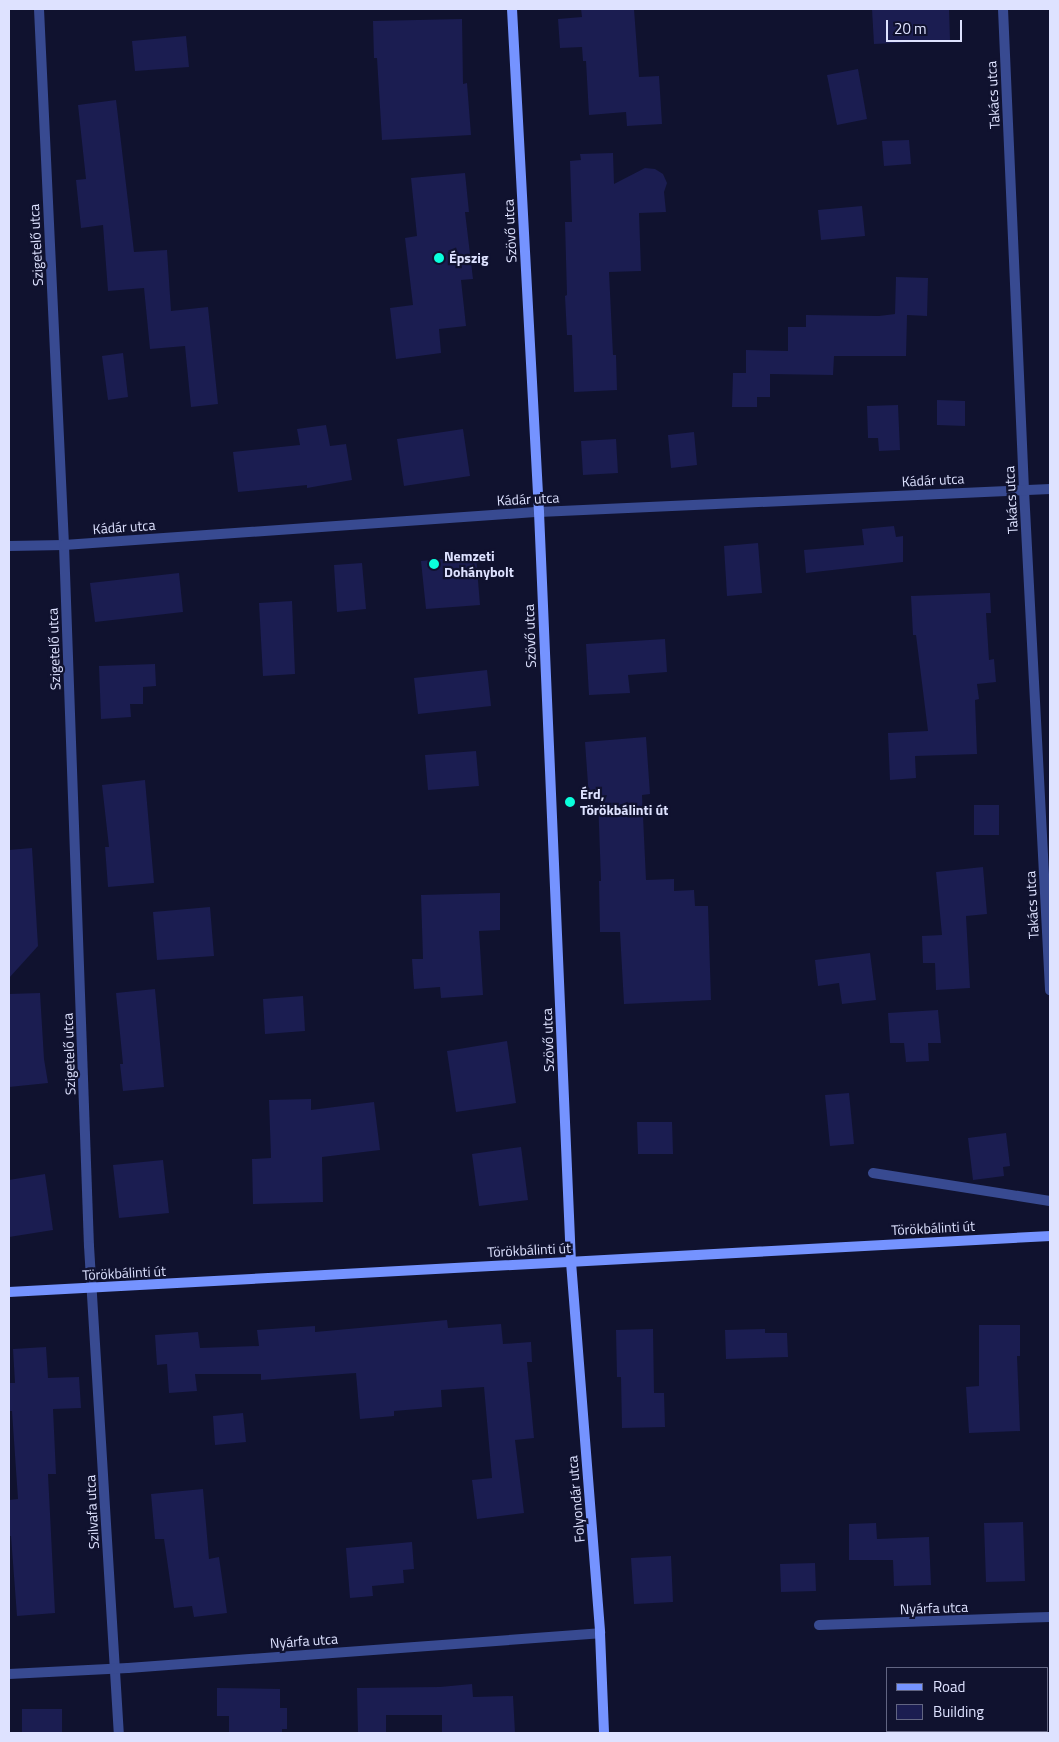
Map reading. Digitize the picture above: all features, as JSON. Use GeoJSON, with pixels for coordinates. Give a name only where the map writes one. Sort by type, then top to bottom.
{"type":"FeatureCollection","features":[{"type":"Feature","properties":{"kind":"street","name":"Szigetelő utca"},"geometry":{"type":"LineString","coordinates":[[39,9],[64,545],[92,1288]]}},
{"type":"Feature","properties":{"kind":"street","name":"Szövő utca"},"geometry":{"type":"LineString","coordinates":[[512,9],[539,512],[571,1262]]}},
{"type":"Feature","properties":{"kind":"street","name":"Takács utca"},"geometry":{"type":"LineString","coordinates":[[1003,9],[1024,490],[1050,990]]}},
{"type":"Feature","properties":{"kind":"street","name":"Kádár utca"},"geometry":{"type":"LineString","coordinates":[[9,546],[64,545],[539,512],[1050,489]]}},
{"type":"Feature","properties":{"kind":"street"},"geometry":{"type":"LineString","coordinates":[[873,1173],[1050,1202]]}},
{"type":"Feature","properties":{"kind":"street","name":"Törökbálinti út"},"geometry":{"type":"LineString","coordinates":[[9,1292],[1050,1236]]}},
{"type":"Feature","properties":{"kind":"street","name":"Folyondár utca"},"geometry":{"type":"LineString","coordinates":[[571,1262],[600,1633],[604,1733]]}},
{"type":"Feature","properties":{"kind":"street","name":"Szilvafa utca"},"geometry":{"type":"LineString","coordinates":[[92,1288],[119,1733]]}},
{"type":"Feature","properties":{"kind":"street","name":"Nyárfa utca"},"geometry":{"type":"LineString","coordinates":[[819,1625],[1050,1618]]}},
{"type":"Feature","properties":{"kind":"street","name":"Nyárfa utca"},"geometry":{"type":"LineString","coordinates":[[9,1674],[115,1669],[600,1633]]}},
{"type":"Feature","properties":{"kind":"building"},"geometry":{"type":"Polygon","coordinates":[[[581,9],[634,9],[639,77],[659,76],[662,124],[627,126],[626,112],[589,115],[586,61],[583,61],[582,47],[560,48],[558,19],[582,17],[581,9]]]}},
{"type":"Feature","properties":{"kind":"building"},"geometry":{"type":"Polygon","coordinates":[[[872,9],[949,9],[950,40],[874,44],[872,9]]]}},
{"type":"Feature","properties":{"kind":"building"},"geometry":{"type":"Polygon","coordinates":[[[462,19],[463,84],[467,83],[471,135],[382,140],[377,58],[374,58],[373,21],[462,19]]]}},
{"type":"Feature","properties":{"kind":"building"},"geometry":{"type":"Polygon","coordinates":[[[186,36],[189,67],[135,71],[132,41],[186,36]]]}},
{"type":"Feature","properties":{"kind":"building"},"geometry":{"type":"Polygon","coordinates":[[[858,69],[867,119],[837,125],[827,75],[858,69]]]}},
{"type":"Feature","properties":{"kind":"building"},"geometry":{"type":"Polygon","coordinates":[[[116,100],[134,252],[167,250],[171,311],[208,307],[218,404],[191,407],[185,346],[150,349],[144,288],[108,291],[103,225],[81,228],[76,180],[86,179],[78,105],[116,100]]]}},
{"type":"Feature","properties":{"kind":"building"},"geometry":{"type":"Polygon","coordinates":[[[909,140],[911,164],[884,166],[882,141],[909,140]]]}},
{"type":"Feature","properties":{"kind":"building"},"geometry":{"type":"Polygon","coordinates":[[[613,153],[614,184],[645,168],[655,169],[663,174],[667,183],[664,192],[666,212],[639,213],[641,271],[609,272],[613,355],[616,355],[617,390],[574,392],[572,335],[567,335],[565,296],[567,295],[565,222],[572,222],[570,161],[581,160],[580,154],[613,153]]]}},
{"type":"Feature","properties":{"kind":"building"},"geometry":{"type":"Polygon","coordinates":[[[465,173],[469,212],[465,212],[473,279],[461,280],[466,326],[439,329],[441,353],[396,359],[390,308],[413,305],[405,238],[417,236],[411,178],[465,173]]]}},
{"type":"Feature","properties":{"kind":"building"},"geometry":{"type":"Polygon","coordinates":[[[862,206],[865,236],[821,240],[818,210],[862,206]]]}},
{"type":"Feature","properties":{"kind":"building"},"geometry":{"type":"Polygon","coordinates":[[[896,277],[928,278],[927,316],[907,315],[906,356],[834,356],[833,375],[770,374],[770,397],[757,397],[757,407],[732,407],[733,373],[746,373],[746,350],[788,351],[788,327],[806,327],[806,315],[879,316],[895,314],[896,277]]]}},
{"type":"Feature","properties":{"kind":"building"},"geometry":{"type":"Polygon","coordinates":[[[123,353],[128,397],[108,400],[102,356],[123,353]]]}},
{"type":"Feature","properties":{"kind":"building"},"geometry":{"type":"Polygon","coordinates":[[[937,400],[965,401],[965,426],[937,425],[937,400]]]}},
{"type":"Feature","properties":{"kind":"building"},"geometry":{"type":"Polygon","coordinates":[[[898,405],[900,450],[879,451],[878,438],[868,438],[867,406],[898,405]]]}},
{"type":"Feature","properties":{"kind":"building"},"geometry":{"type":"Polygon","coordinates":[[[326,425],[330,446],[346,444],[352,480],[307,488],[307,485],[238,492],[233,452],[300,445],[297,429],[326,425]]]}},
{"type":"Feature","properties":{"kind":"building"},"geometry":{"type":"Polygon","coordinates":[[[463,429],[470,476],[404,486],[397,439],[463,429]]]}},
{"type":"Feature","properties":{"kind":"building"},"geometry":{"type":"Polygon","coordinates":[[[694,432],[697,465],[671,468],[668,435],[694,432]]]}},
{"type":"Feature","properties":{"kind":"building"},"geometry":{"type":"Polygon","coordinates":[[[616,439],[618,473],[583,475],[581,441],[616,439]]]}},
{"type":"Feature","properties":{"kind":"building"},"geometry":{"type":"Polygon","coordinates":[[[894,526],[896,537],[903,536],[903,562],[806,573],[804,550],[864,545],[862,529],[894,526]]]}},
{"type":"Feature","properties":{"kind":"building"},"geometry":{"type":"Polygon","coordinates":[[[758,543],[762,593],[727,596],[724,546],[758,543]]]}},
{"type":"Feature","properties":{"kind":"building"},"geometry":{"type":"Polygon","coordinates":[[[476,556],[480,605],[426,609],[421,561],[476,556]]]}},
{"type":"Feature","properties":{"kind":"building"},"geometry":{"type":"Polygon","coordinates":[[[362,563],[366,609],[337,612],[334,565],[362,563]]]}},
{"type":"Feature","properties":{"kind":"building"},"geometry":{"type":"Polygon","coordinates":[[[179,573],[183,612],[95,622],[90,583],[179,573]]]}},
{"type":"Feature","properties":{"kind":"building"},"geometry":{"type":"Polygon","coordinates":[[[990,593],[991,613],[986,613],[989,660],[994,659],[996,682],[977,684],[979,699],[975,700],[977,754],[915,756],[916,778],[890,780],[888,733],[928,731],[916,635],[913,635],[911,596],[990,593]]]}},
{"type":"Feature","properties":{"kind":"building"},"geometry":{"type":"Polygon","coordinates":[[[292,601],[295,674],[263,676],[259,603],[292,601]]]}},
{"type":"Feature","properties":{"kind":"building"},"geometry":{"type":"Polygon","coordinates":[[[665,639],[667,672],[628,675],[630,693],[589,695],[586,644],[665,639]]]}},
{"type":"Feature","properties":{"kind":"building"},"geometry":{"type":"Polygon","coordinates":[[[155,664],[156,686],[143,687],[143,704],[130,704],[131,717],[101,719],[99,666],[155,664]]]}},
{"type":"Feature","properties":{"kind":"building"},"geometry":{"type":"Polygon","coordinates":[[[487,670],[491,706],[418,714],[414,678],[487,670]]]}},
{"type":"Feature","properties":{"kind":"building"},"geometry":{"type":"Polygon","coordinates":[[[646,737],[650,794],[642,795],[646,880],[674,879],[674,891],[694,890],[695,906],[708,906],[711,1000],[624,1004],[620,932],[600,932],[599,881],[601,881],[598,798],[589,798],[585,742],[646,737]]]}},
{"type":"Feature","properties":{"kind":"building"},"geometry":{"type":"Polygon","coordinates":[[[476,751],[479,786],[428,790],[425,755],[476,751]]]}},
{"type":"Feature","properties":{"kind":"building"},"geometry":{"type":"Polygon","coordinates":[[[145,780],[154,883],[108,887],[105,847],[109,847],[102,785],[145,780]]]}},
{"type":"Feature","properties":{"kind":"building"},"geometry":{"type":"Polygon","coordinates":[[[974,805],[999,805],[999,835],[974,835],[974,805]]]}},
{"type":"Feature","properties":{"kind":"building"},"geometry":{"type":"Polygon","coordinates":[[[32,848],[38,946],[9,978],[9,850],[32,848]]]}},
{"type":"Feature","properties":{"kind":"building"},"geometry":{"type":"Polygon","coordinates":[[[983,867],[987,914],[966,916],[970,988],[936,990],[935,963],[923,963],[922,936],[942,935],[936,872],[983,867]]]}},
{"type":"Feature","properties":{"kind":"building"},"geometry":{"type":"Polygon","coordinates":[[[500,893],[500,930],[479,931],[483,995],[441,998],[440,987],[414,989],[412,959],[423,959],[421,895],[500,893]]]}},
{"type":"Feature","properties":{"kind":"building"},"geometry":{"type":"Polygon","coordinates":[[[210,907],[214,956],[157,960],[153,912],[210,907]]]}},
{"type":"Feature","properties":{"kind":"building"},"geometry":{"type":"Polygon","coordinates":[[[870,953],[876,1000],[842,1004],[839,983],[818,986],[815,960],[870,953]]]}},
{"type":"Feature","properties":{"kind":"building"},"geometry":{"type":"Polygon","coordinates":[[[155,989],[164,1087],[123,1091],[120,1064],[123,1064],[116,993],[155,989]]]}},
{"type":"Feature","properties":{"kind":"building"},"geometry":{"type":"Polygon","coordinates":[[[40,993],[44,1059],[48,1083],[9,1087],[9,994],[40,993]]]}},
{"type":"Feature","properties":{"kind":"building"},"geometry":{"type":"Polygon","coordinates":[[[303,996],[305,1031],[265,1034],[263,999],[303,996]]]}},
{"type":"Feature","properties":{"kind":"building"},"geometry":{"type":"Polygon","coordinates":[[[938,1010],[941,1043],[928,1043],[929,1061],[906,1062],[904,1043],[890,1043],[888,1013],[938,1010]]]}},
{"type":"Feature","properties":{"kind":"building"},"geometry":{"type":"Polygon","coordinates":[[[507,1041],[516,1103],[456,1112],[447,1051],[507,1041]]]}},
{"type":"Feature","properties":{"kind":"building"},"geometry":{"type":"Polygon","coordinates":[[[849,1093],[854,1144],[830,1146],[825,1095],[849,1093]]]}},
{"type":"Feature","properties":{"kind":"building"},"geometry":{"type":"Polygon","coordinates":[[[311,1099],[311,1110],[374,1102],[380,1150],[322,1157],[323,1202],[253,1204],[252,1159],[271,1158],[269,1100],[311,1099]]]}},
{"type":"Feature","properties":{"kind":"building"},"geometry":{"type":"Polygon","coordinates":[[[637,1122],[672,1122],[673,1154],[638,1154],[637,1122]]]}},
{"type":"Feature","properties":{"kind":"building"},"geometry":{"type":"Polygon","coordinates":[[[1006,1133],[1010,1166],[1003,1167],[1004,1176],[973,1180],[968,1138],[1006,1133]]]}},
{"type":"Feature","properties":{"kind":"building"},"geometry":{"type":"Polygon","coordinates":[[[521,1147],[528,1200],[479,1206],[472,1154],[521,1147]]]}},
{"type":"Feature","properties":{"kind":"building"},"geometry":{"type":"Polygon","coordinates":[[[163,1160],[169,1213],[119,1218],[113,1165],[163,1160]]]}},
{"type":"Feature","properties":{"kind":"building"},"geometry":{"type":"Polygon","coordinates":[[[45,1174],[53,1230],[9,1237],[9,1180],[45,1174]]]}},
{"type":"Feature","properties":{"kind":"building"},"geometry":{"type":"Polygon","coordinates":[[[447,1320],[448,1328],[501,1324],[503,1344],[531,1342],[532,1362],[527,1362],[534,1438],[515,1440],[524,1513],[477,1519],[472,1480],[492,1478],[484,1387],[441,1390],[442,1407],[394,1411],[394,1416],[360,1419],[356,1373],[261,1380],[261,1374],[195,1374],[197,1391],[169,1393],[167,1364],[157,1365],[155,1335],[198,1332],[200,1348],[259,1346],[257,1330],[315,1326],[315,1332],[447,1320]]]}},
{"type":"Feature","properties":{"kind":"building"},"geometry":{"type":"Polygon","coordinates":[[[979,1325],[1020,1325],[1020,1356],[1017,1356],[1020,1431],[969,1433],[966,1387],[979,1386],[979,1325]]]}},
{"type":"Feature","properties":{"kind":"building"},"geometry":{"type":"Polygon","coordinates":[[[653,1329],[654,1393],[664,1393],[665,1427],[622,1428],[621,1377],[617,1377],[616,1330],[653,1329]]]}},
{"type":"Feature","properties":{"kind":"building"},"geometry":{"type":"Polygon","coordinates":[[[765,1329],[765,1333],[787,1333],[788,1357],[726,1359],[725,1330],[765,1329]]]}},
{"type":"Feature","properties":{"kind":"building"},"geometry":{"type":"Polygon","coordinates":[[[46,1347],[48,1378],[79,1377],[81,1408],[53,1409],[56,1474],[48,1474],[55,1613],[17,1616],[11,1536],[9,1536],[9,1500],[18,1499],[12,1411],[9,1411],[9,1383],[15,1383],[13,1349],[46,1347]]]}},
{"type":"Feature","properties":{"kind":"building"},"geometry":{"type":"Polygon","coordinates":[[[243,1413],[246,1442],[215,1445],[213,1416],[243,1413]]]}},
{"type":"Feature","properties":{"kind":"building"},"geometry":{"type":"Polygon","coordinates":[[[203,1489],[209,1559],[219,1557],[227,1613],[194,1617],[192,1606],[174,1608],[164,1539],[155,1539],[151,1494],[203,1489]]]}},
{"type":"Feature","properties":{"kind":"building"},"geometry":{"type":"Polygon","coordinates":[[[1023,1522],[1025,1581],[986,1582],[984,1523],[1023,1522]]]}},
{"type":"Feature","properties":{"kind":"building"},"geometry":{"type":"Polygon","coordinates":[[[876,1523],[877,1539],[929,1537],[931,1585],[894,1586],[893,1560],[849,1560],[849,1524],[876,1523]]]}},
{"type":"Feature","properties":{"kind":"building"},"geometry":{"type":"Polygon","coordinates":[[[412,1542],[414,1569],[403,1570],[404,1583],[372,1586],[373,1596],[350,1598],[346,1548],[412,1542]]]}},
{"type":"Feature","properties":{"kind":"building"},"geometry":{"type":"Polygon","coordinates":[[[671,1556],[673,1602],[634,1604],[631,1558],[671,1556]]]}},
{"type":"Feature","properties":{"kind":"building"},"geometry":{"type":"Polygon","coordinates":[[[815,1563],[816,1591],[781,1592],[780,1564],[815,1563]]]}},
{"type":"Feature","properties":{"kind":"building"},"geometry":{"type":"Polygon","coordinates":[[[472,1684],[473,1697],[513,1696],[515,1733],[442,1733],[442,1715],[386,1715],[386,1733],[358,1733],[357,1688],[440,1687],[472,1684]]]}},
{"type":"Feature","properties":{"kind":"building"},"geometry":{"type":"Polygon","coordinates":[[[217,1688],[280,1689],[280,1708],[287,1708],[287,1729],[282,1729],[282,1733],[229,1733],[229,1716],[217,1716],[217,1688]]]}},
{"type":"Feature","properties":{"kind":"building"},"geometry":{"type":"Polygon","coordinates":[[[22,1709],[62,1709],[62,1733],[22,1733],[22,1709]]]}},
{"type":"Feature","properties":{"kind":"place","name":"Épszig"},"geometry":{"type":"Point","coordinates":[439,258]}},
{"type":"Feature","properties":{"kind":"place","name":"Nemzeti Dohánybolt"},"geometry":{"type":"Point","coordinates":[434,564]}},
{"type":"Feature","properties":{"kind":"place","name":"Érd, Törökbálinti út"},"geometry":{"type":"Point","coordinates":[570,802]}}]}
